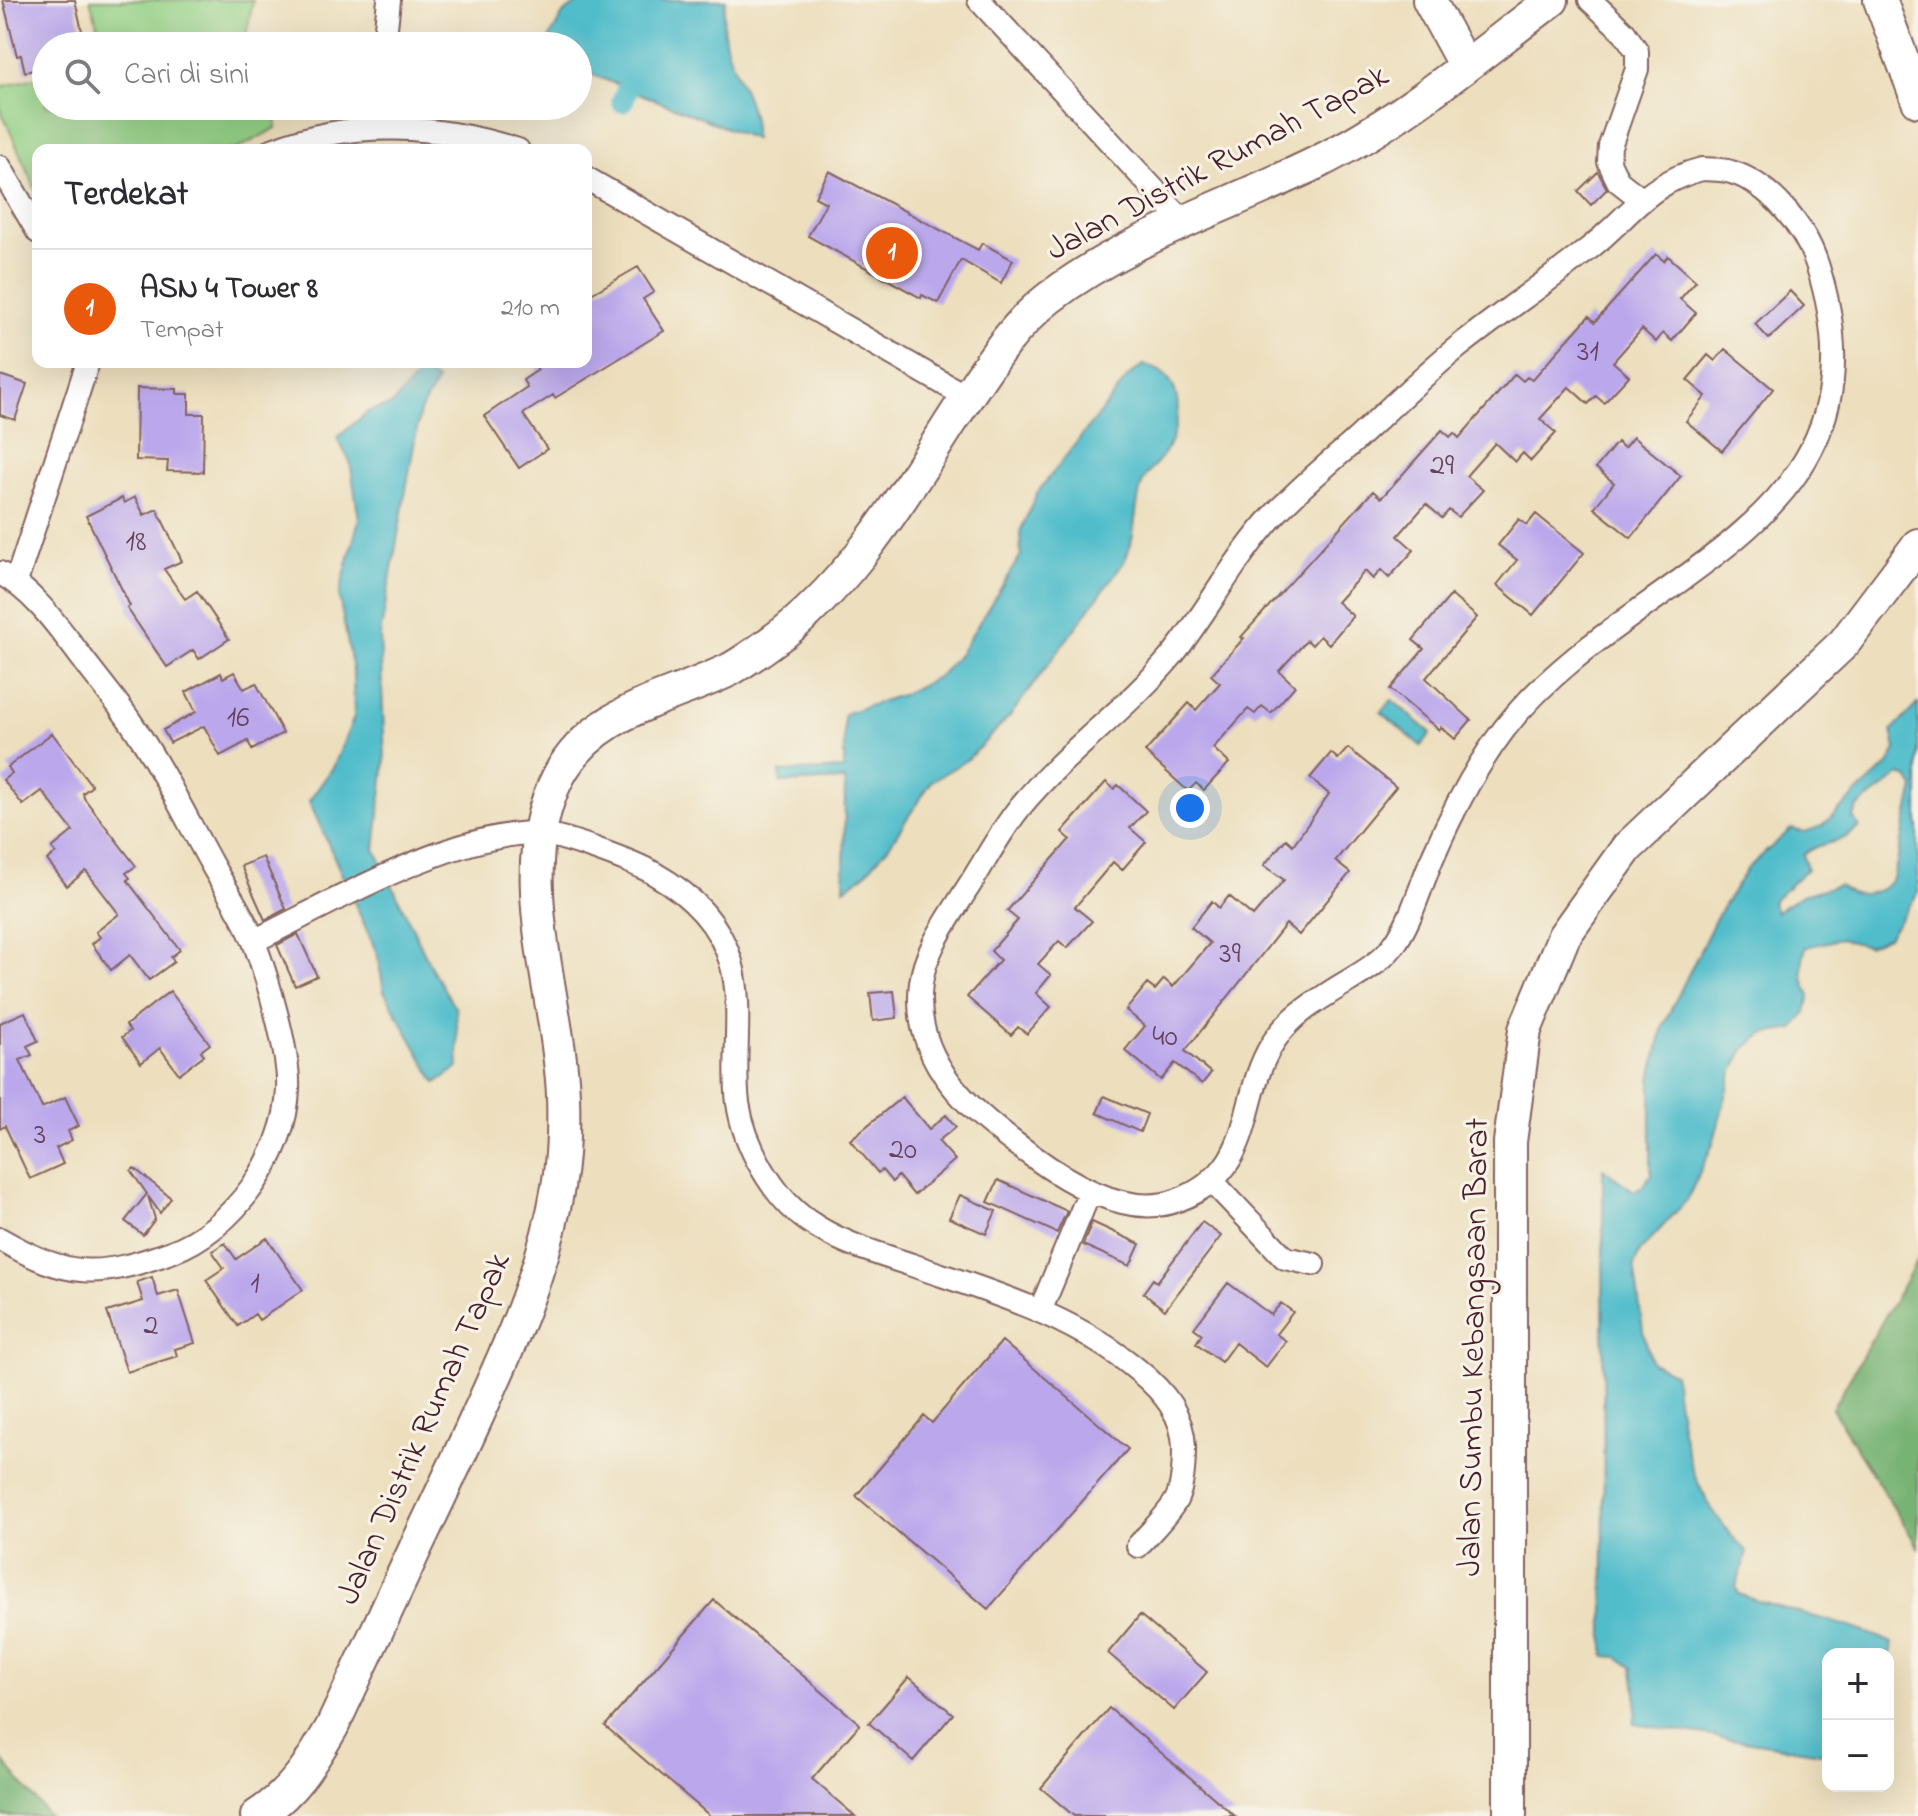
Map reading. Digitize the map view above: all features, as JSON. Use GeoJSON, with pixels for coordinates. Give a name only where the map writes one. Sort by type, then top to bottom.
{"type":"FeatureCollection","features":[{"type":"Feature","properties":{"kind":"street"},"geometry":{"type":"LineString","coordinates":[[386,32],[389,0]]}},
{"type":"Feature","properties":{"kind":"street"},"geometry":{"type":"LineString","coordinates":[[979,0],[1183,221]]}},
{"type":"Feature","properties":{"kind":"street"},"geometry":{"type":"LineString","coordinates":[[1429,0],[1465,66]]}},
{"type":"Feature","properties":{"kind":"street","name":"Jalan Distrik Rumah Tapak"},"geometry":{"type":"LineString","coordinates":[[270,1808],[304,1774],[332,1727],[519,1327],[545,1252],[559,1180],[563,1094],[538,908],[538,832],[557,778],[585,737],[622,713],[734,667],[789,628],[841,574],[889,516],[1005,340],[1046,300],[1093,268],[1183,221],[1317,163],[1389,123],[1552,0]]}},
{"type":"Feature","properties":{"kind":"street"},"geometry":{"type":"LineString","coordinates":[[1590,0],[1624,32],[1637,51],[1637,69],[1610,146],[1609,162],[1618,181],[1641,199]]}},
{"type":"Feature","properties":{"kind":"street"},"geometry":{"type":"LineString","coordinates":[[1880,0],[1918,101]]}},
{"type":"Feature","properties":{"kind":"street"},"geometry":{"type":"LineString","coordinates":[[292,144],[374,120]]}},
{"type":"Feature","properties":{"kind":"street"},"geometry":{"type":"LineString","coordinates":[[397,120],[494,144]]}},
{"type":"Feature","properties":{"kind":"street"},"geometry":{"type":"LineString","coordinates":[[0,167],[32,222]]}},
{"type":"Feature","properties":{"kind":"street"},"geometry":{"type":"LineString","coordinates":[[1702,169],[1731,172],[1761,186],[1812,249],[1826,292],[1835,338],[1832,392],[1815,441],[1801,469],[1771,508],[1729,545],[1581,653],[1535,693],[1502,731],[1467,786],[1398,941],[1373,967],[1296,1015],[1274,1039],[1259,1069],[1248,1121],[1235,1151],[1211,1180],[1176,1201],[1145,1205],[1090,1191],[1057,1174],[1008,1139],[949,1085],[930,1056],[920,1015],[921,977],[935,940],[1019,808],[1173,654],[1251,541],[1281,508],[1454,350],[1594,245],[1641,199],[1675,175],[1702,169]]}},
{"type":"Feature","properties":{"kind":"street"},"geometry":{"type":"LineString","coordinates":[[592,181],[967,397]]}},
{"type":"Feature","properties":{"kind":"street"},"geometry":{"type":"LineString","coordinates":[[0,1239],[40,1262],[88,1273],[125,1269],[181,1248],[225,1218],[260,1175],[281,1135],[288,1088],[280,1037],[254,941],[131,722],[44,609],[8,577],[86,368]]}},
{"type":"Feature","properties":{"kind":"street","name":"Jalan Sumbu Kebangsaan Barat"},"geometry":{"type":"LineString","coordinates":[[1510,1816],[1510,1142],[1525,1030],[1564,936],[1627,848],[1844,643],[1918,545]]}},
{"type":"Feature","properties":{"kind":"street"},"geometry":{"type":"LineString","coordinates":[[254,941],[421,863],[482,841],[538,832],[640,865],[683,890],[713,923],[731,963],[737,1013],[738,1104],[751,1148],[773,1185],[807,1221],[851,1244],[1041,1309],[1112,1348],[1163,1391],[1184,1429],[1184,1460],[1177,1500],[1138,1546]]}},
{"type":"Feature","properties":{"kind":"street"},"geometry":{"type":"LineString","coordinates":[[1211,1180],[1285,1258],[1313,1264]]}},
{"type":"Feature","properties":{"kind":"street"},"geometry":{"type":"LineString","coordinates":[[1041,1309],[1090,1191]]}},
{"type":"Feature","properties":{"kind":"green space"},"geometry":{"type":"Polygon","coordinates":[[[90,0],[253,0],[247,32],[100,32],[90,0]]]}},
{"type":"Feature","properties":{"kind":"green space"},"geometry":{"type":"Polygon","coordinates":[[[32,79],[32,120],[277,120],[276,128],[246,144],[32,144],[32,181],[0,108],[0,87],[32,79]]]}},
{"type":"Feature","properties":{"kind":"green space"},"geometry":{"type":"Polygon","coordinates":[[[1918,1259],[1918,1547],[1832,1409],[1918,1259]]]}},
{"type":"Feature","properties":{"kind":"green space"},"geometry":{"type":"Polygon","coordinates":[[[0,1757],[49,1816],[0,1816],[0,1757]]]}},
{"type":"Feature","properties":{"kind":"water"},"geometry":{"type":"Polygon","coordinates":[[[582,0],[726,0],[723,21],[725,39],[749,104],[754,139],[592,75],[592,32],[553,32],[563,14],[582,0]]]}},
{"type":"Feature","properties":{"kind":"water"},"geometry":{"type":"Polygon","coordinates":[[[1143,365],[1167,377],[1177,398],[1178,410],[1167,449],[1142,484],[1131,543],[1124,562],[1010,716],[968,759],[932,781],[889,846],[865,874],[844,889],[845,780],[781,783],[780,772],[844,769],[844,714],[904,694],[939,676],[959,655],[1021,555],[1020,532],[1037,493],[1128,377],[1143,365]]]}},
{"type":"Feature","properties":{"kind":"water"},"geometry":{"type":"Polygon","coordinates":[[[421,371],[437,381],[420,411],[380,636],[385,762],[375,849],[432,969],[456,1009],[459,1067],[436,1083],[384,991],[377,953],[309,801],[334,766],[354,717],[353,671],[339,596],[359,519],[350,461],[337,438],[369,411],[392,405],[421,371]]]}},
{"type":"Feature","properties":{"kind":"water"},"geometry":{"type":"Polygon","coordinates":[[[1392,700],[1431,733],[1421,746],[1381,712],[1392,700]]]}},
{"type":"Feature","properties":{"kind":"water"},"geometry":{"type":"Polygon","coordinates":[[[1918,703],[1918,893],[1888,937],[1868,946],[1840,939],[1806,947],[1802,972],[1810,995],[1806,1012],[1794,1029],[1763,1034],[1744,1049],[1733,1070],[1713,1144],[1687,1200],[1640,1251],[1634,1265],[1643,1331],[1652,1363],[1674,1373],[1681,1425],[1693,1470],[1714,1512],[1747,1552],[1736,1587],[1739,1594],[1855,1628],[1892,1643],[1891,1648],[1822,1648],[1822,1753],[1634,1724],[1636,1696],[1632,1667],[1618,1657],[1604,1656],[1603,1169],[1634,1191],[1643,1187],[1651,1174],[1651,1080],[1663,1026],[1717,916],[1748,868],[1791,829],[1805,832],[1822,826],[1889,764],[1896,749],[1892,731],[1918,703]],[[1900,775],[1858,807],[1853,818],[1859,827],[1803,855],[1807,869],[1772,902],[1776,912],[1802,895],[1838,885],[1852,892],[1867,894],[1888,885],[1893,879],[1914,788],[1908,778],[1900,775]]]}},
{"type":"Feature","properties":{"kind":"building"},"geometry":{"type":"Polygon","coordinates":[[[3,0],[75,0],[82,32],[32,32],[32,70],[25,72],[21,55],[17,56],[3,0]]]}},
{"type":"Feature","properties":{"kind":"building"},"geometry":{"type":"Polygon","coordinates":[[[829,171],[978,250],[982,243],[1013,260],[1001,283],[961,260],[938,303],[922,295],[921,298],[808,236],[826,203],[815,197],[829,171]]]}},
{"type":"Feature","properties":{"kind":"building"},"geometry":{"type":"Polygon","coordinates":[[[1598,172],[1607,189],[1591,205],[1578,191],[1598,172]]]}},
{"type":"Feature","properties":{"kind":"building"},"geometry":{"type":"Polygon","coordinates":[[[1656,254],[1664,261],[1668,256],[1696,281],[1680,299],[1696,313],[1672,341],[1663,333],[1656,342],[1642,329],[1613,362],[1629,376],[1604,403],[1596,396],[1588,404],[1569,387],[1540,419],[1556,433],[1531,461],[1523,453],[1515,462],[1495,443],[1466,476],[1483,490],[1458,517],[1449,510],[1442,518],[1426,504],[1398,536],[1414,550],[1389,578],[1381,570],[1373,579],[1365,571],[1337,602],[1353,616],[1329,644],[1320,636],[1312,645],[1307,640],[1279,671],[1295,686],[1271,713],[1262,706],[1255,714],[1248,709],[1213,748],[1229,763],[1204,790],[1196,783],[1188,791],[1145,752],[1189,703],[1196,710],[1220,683],[1211,675],[1244,638],[1241,637],[1373,491],[1381,498],[1442,430],[1450,437],[1454,433],[1459,438],[1515,374],[1523,381],[1527,377],[1532,380],[1589,316],[1595,322],[1656,254]]]}},
{"type":"Feature","properties":{"kind":"building"},"geometry":{"type":"Polygon","coordinates":[[[638,267],[654,292],[643,299],[664,331],[555,398],[553,395],[523,414],[547,449],[519,468],[484,416],[527,387],[523,380],[537,368],[592,368],[592,294],[638,267]]]}},
{"type":"Feature","properties":{"kind":"building"},"geometry":{"type":"Polygon","coordinates":[[[1790,291],[1804,306],[1769,339],[1755,324],[1790,291]]]}},
{"type":"Feature","properties":{"kind":"building"},"geometry":{"type":"Polygon","coordinates":[[[1725,349],[1773,389],[1722,451],[1686,421],[1706,396],[1687,380],[1708,355],[1715,361],[1725,349]]]}},
{"type":"Feature","properties":{"kind":"building"},"geometry":{"type":"Polygon","coordinates":[[[0,375],[27,384],[15,420],[0,415],[0,375]]]}},
{"type":"Feature","properties":{"kind":"building"},"geometry":{"type":"Polygon","coordinates":[[[137,388],[177,389],[177,394],[189,394],[189,414],[204,414],[203,472],[167,471],[168,461],[136,460],[137,388]]]}},
{"type":"Feature","properties":{"kind":"building"},"geometry":{"type":"Polygon","coordinates":[[[1633,437],[1681,476],[1631,538],[1594,508],[1614,483],[1596,468],[1617,442],[1624,448],[1633,437]]]}},
{"type":"Feature","properties":{"kind":"building"},"geometry":{"type":"Polygon","coordinates":[[[135,497],[144,515],[157,509],[182,561],[164,569],[185,599],[197,591],[229,639],[199,659],[193,650],[167,667],[127,608],[130,606],[86,516],[122,498],[124,503],[135,497]]]}},
{"type":"Feature","properties":{"kind":"building"},"geometry":{"type":"Polygon","coordinates":[[[1536,514],[1584,553],[1533,615],[1497,585],[1517,560],[1498,545],[1519,519],[1527,525],[1536,514]]]}},
{"type":"Feature","properties":{"kind":"building"},"geometry":{"type":"Polygon","coordinates":[[[1451,595],[1477,617],[1426,678],[1471,720],[1455,739],[1441,727],[1439,730],[1390,689],[1424,649],[1413,640],[1451,595]]]}},
{"type":"Feature","properties":{"kind":"building"},"geometry":{"type":"Polygon","coordinates":[[[234,672],[244,689],[256,683],[283,733],[252,750],[248,741],[220,756],[204,726],[170,743],[163,730],[196,712],[186,692],[221,673],[223,678],[234,672]]]}},
{"type":"Feature","properties":{"kind":"building"},"geometry":{"type":"Polygon","coordinates":[[[52,733],[92,786],[83,793],[84,798],[136,866],[126,873],[130,878],[127,880],[180,950],[171,957],[174,962],[149,980],[130,955],[111,970],[92,944],[100,937],[96,932],[119,914],[86,871],[67,886],[47,860],[56,853],[52,848],[73,831],[42,791],[23,805],[3,780],[12,773],[8,767],[52,733]]]}},
{"type":"Feature","properties":{"kind":"building"},"geometry":{"type":"Polygon","coordinates":[[[1348,748],[1396,787],[1335,861],[1350,873],[1299,935],[1286,924],[1185,1051],[1211,1073],[1202,1084],[1175,1063],[1161,1080],[1125,1050],[1145,1026],[1126,1010],[1147,984],[1155,990],[1164,979],[1173,987],[1210,943],[1191,927],[1212,901],[1219,908],[1229,896],[1253,916],[1284,880],[1264,865],[1286,839],[1293,845],[1329,794],[1310,778],[1331,753],[1338,759],[1348,748]]]}},
{"type":"Feature","properties":{"kind":"building"},"geometry":{"type":"Polygon","coordinates":[[[1106,782],[1114,789],[1118,785],[1146,811],[1130,828],[1146,842],[1122,870],[1113,862],[1075,907],[1092,921],[1067,948],[1059,941],[1038,964],[1051,975],[1036,993],[1051,1007],[1027,1034],[1018,1027],[1011,1035],[967,997],[1000,960],[991,951],[1018,920],[1007,911],[1070,839],[1062,832],[1106,782]]]}},
{"type":"Feature","properties":{"kind":"building"},"geometry":{"type":"Polygon","coordinates":[[[263,857],[286,909],[265,920],[241,866],[263,857]]]}},
{"type":"Feature","properties":{"kind":"building"},"geometry":{"type":"Polygon","coordinates":[[[298,934],[317,976],[295,986],[277,945],[298,934]]]}},
{"type":"Feature","properties":{"kind":"building"},"geometry":{"type":"Polygon","coordinates":[[[170,991],[210,1044],[201,1051],[204,1055],[179,1074],[160,1048],[141,1063],[122,1037],[130,1031],[126,1025],[170,991]]]}},
{"type":"Feature","properties":{"kind":"building"},"geometry":{"type":"Polygon","coordinates":[[[894,991],[897,1018],[873,1021],[870,993],[894,991]]]}},
{"type":"Feature","properties":{"kind":"building"},"geometry":{"type":"Polygon","coordinates":[[[25,1012],[38,1041],[27,1046],[32,1055],[20,1060],[42,1108],[65,1097],[79,1126],[68,1131],[72,1140],[56,1148],[63,1164],[30,1179],[5,1126],[0,1129],[0,1023],[25,1012]]]}},
{"type":"Feature","properties":{"kind":"building"},"geometry":{"type":"Polygon","coordinates":[[[1104,1096],[1147,1114],[1140,1132],[1097,1113],[1104,1096]]]}},
{"type":"Feature","properties":{"kind":"building"},"geometry":{"type":"Polygon","coordinates":[[[902,1097],[929,1129],[946,1115],[956,1127],[938,1141],[955,1160],[914,1195],[898,1176],[892,1182],[882,1170],[878,1173],[850,1140],[902,1097]]]}},
{"type":"Feature","properties":{"kind":"building"},"geometry":{"type":"Polygon","coordinates":[[[134,1168],[171,1198],[160,1213],[148,1196],[155,1219],[143,1235],[125,1221],[147,1194],[131,1171],[134,1168]]]}},
{"type":"Feature","properties":{"kind":"building"},"geometry":{"type":"Polygon","coordinates":[[[998,1180],[1067,1211],[1057,1233],[988,1202],[998,1180]]]}},
{"type":"Feature","properties":{"kind":"building"},"geometry":{"type":"Polygon","coordinates":[[[960,1195],[996,1211],[986,1234],[949,1218],[960,1195]]]}},
{"type":"Feature","properties":{"kind":"building"},"geometry":{"type":"Polygon","coordinates":[[[1092,1222],[1140,1244],[1130,1266],[1083,1245],[1092,1222]]]}},
{"type":"Feature","properties":{"kind":"building"},"geometry":{"type":"Polygon","coordinates":[[[1202,1222],[1221,1236],[1165,1310],[1143,1293],[1153,1279],[1157,1282],[1202,1222]]]}},
{"type":"Feature","properties":{"kind":"building"},"geometry":{"type":"Polygon","coordinates":[[[267,1238],[303,1290],[259,1320],[255,1314],[238,1326],[206,1280],[224,1268],[212,1251],[225,1243],[236,1259],[267,1238]]]}},
{"type":"Feature","properties":{"kind":"building"},"geometry":{"type":"Polygon","coordinates":[[[152,1277],[158,1296],[178,1290],[195,1343],[175,1349],[177,1356],[127,1372],[107,1312],[143,1301],[137,1282],[152,1277]]]}},
{"type":"Feature","properties":{"kind":"building"},"geometry":{"type":"Polygon","coordinates":[[[1228,1283],[1271,1315],[1281,1303],[1293,1312],[1276,1334],[1286,1341],[1266,1367],[1235,1343],[1221,1362],[1196,1343],[1202,1334],[1194,1328],[1228,1283]]]}},
{"type":"Feature","properties":{"kind":"building"},"geometry":{"type":"Polygon","coordinates":[[[1002,1341],[1128,1449],[988,1609],[856,1496],[924,1416],[932,1423],[1002,1341]]]}},
{"type":"Feature","properties":{"kind":"building"},"geometry":{"type":"Polygon","coordinates":[[[714,1600],[860,1724],[812,1779],[855,1816],[710,1816],[605,1726],[714,1600]]]}},
{"type":"Feature","properties":{"kind":"building"},"geometry":{"type":"Polygon","coordinates":[[[1140,1615],[1207,1672],[1174,1710],[1108,1653],[1140,1615]]]}},
{"type":"Feature","properties":{"kind":"building"},"geometry":{"type":"Polygon","coordinates":[[[909,1677],[953,1714],[913,1761],[869,1723],[909,1677]]]}},
{"type":"Feature","properties":{"kind":"building"},"geometry":{"type":"Polygon","coordinates":[[[1109,1708],[1235,1816],[1074,1816],[1041,1788],[1109,1708]]]}},
{"type":"Feature","properties":{"kind":"waterway"},"geometry":{"type":"LineString","coordinates":[[622,102],[628,88]]}},
{"type":"Feature","properties":{"kind":"place","name":"ASN 4 Tower 8"},"geometry":{"type":"Point","coordinates":[892,253]}}]}
